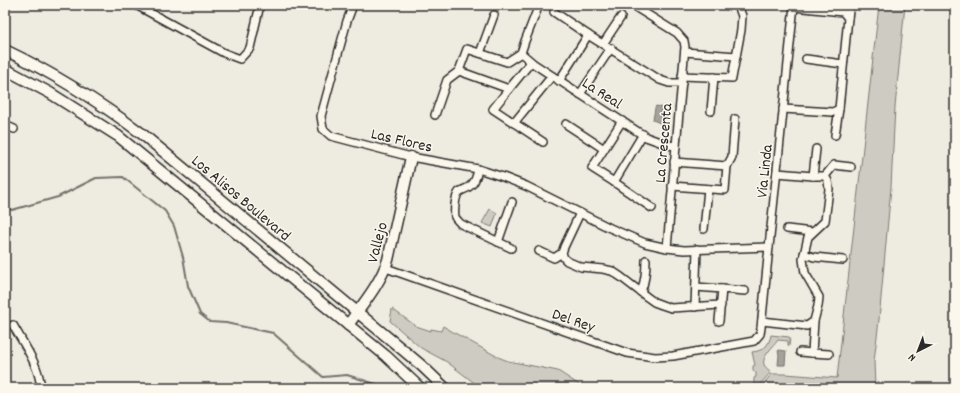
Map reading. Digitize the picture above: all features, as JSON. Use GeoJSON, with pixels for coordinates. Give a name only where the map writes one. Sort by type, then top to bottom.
{"type":"FeatureCollection","features":[{"type":"Feature","properties":{"kind":"main road","name":"Los Alisos Boulevard"},"geometry":{"type":"LineString","coordinates":[[5,50],[68,84],[121,118],[357,312],[417,362],[445,388]]}},
{"type":"Feature","properties":{"kind":"main road","name":"Los Alisos Boulevard"},"geometry":{"type":"LineString","coordinates":[[5,69],[30,81],[118,136],[386,356],[420,388]]}},
{"type":"Feature","properties":{"kind":"main road","name":"Vallejo"},"geometry":{"type":"LineString","coordinates":[[348,325],[377,285],[386,268],[411,157]]}},
{"type":"Feature","properties":{"kind":"street"},"geometry":{"type":"LineString","coordinates":[[136,5],[224,53],[240,59],[250,48],[260,5]]}},
{"type":"Feature","properties":{"kind":"street","name":"Las Flores"},"geometry":{"type":"LineString","coordinates":[[353,5],[346,21],[321,116],[322,129],[331,136],[411,157],[478,169],[503,177],[526,186],[610,228],[645,243],[684,250],[769,246]]}},
{"type":"Feature","properties":{"kind":"street"},"geometry":{"type":"LineString","coordinates":[[435,115],[447,80],[459,72],[467,49],[507,62],[521,53],[539,5]]}},
{"type":"Feature","properties":{"kind":"street","name":"La Crescenta"},"geometry":{"type":"LineString","coordinates":[[632,5],[677,34],[684,41],[685,52],[667,248]]}},
{"type":"Feature","properties":{"kind":"street"},"geometry":{"type":"LineString","coordinates":[[554,12],[660,80],[669,83],[682,80],[714,77],[732,78],[741,30],[742,16],[739,8],[734,5]]}},
{"type":"Feature","properties":{"kind":"street"},"geometry":{"type":"LineString","coordinates":[[835,135],[850,5]]}},
{"type":"Feature","properties":{"kind":"street"},"geometry":{"type":"LineString","coordinates":[[794,6],[813,7],[843,12],[848,18]]}},
{"type":"Feature","properties":{"kind":"street","name":"Via Linda"},"geometry":{"type":"LineString","coordinates":[[757,338],[760,334],[762,321],[794,6]]}},
{"type":"Feature","properties":{"kind":"street"},"geometry":{"type":"LineString","coordinates":[[480,53],[494,15]]}},
{"type":"Feature","properties":{"kind":"street"},"geometry":{"type":"LineString","coordinates":[[603,44],[621,17]]}},
{"type":"Feature","properties":{"kind":"street"},"geometry":{"type":"LineString","coordinates":[[559,80],[588,35]]}},
{"type":"Feature","properties":{"kind":"street"},"geometry":{"type":"LineString","coordinates":[[580,94],[610,48]]}},
{"type":"Feature","properties":{"kind":"street"},"geometry":{"type":"LineString","coordinates":[[685,52],[736,56]]}},
{"type":"Feature","properties":{"kind":"street","name":"La Real"},"geometry":{"type":"LineString","coordinates":[[521,53],[531,62],[552,76],[643,134],[659,142],[676,146]]}},
{"type":"Feature","properties":{"kind":"street"},"geometry":{"type":"LineString","coordinates":[[806,59],[843,64]]}},
{"type":"Feature","properties":{"kind":"street"},"geometry":{"type":"LineString","coordinates":[[531,62],[493,109],[543,142]]}},
{"type":"Feature","properties":{"kind":"street"},"geometry":{"type":"LineString","coordinates":[[459,72],[509,89]]}},
{"type":"Feature","properties":{"kind":"street"},"geometry":{"type":"LineString","coordinates":[[514,123],[552,76]]}},
{"type":"Feature","properties":{"kind":"street"},"geometry":{"type":"LineString","coordinates":[[711,111],[714,77]]}},
{"type":"Feature","properties":{"kind":"street"},"geometry":{"type":"LineString","coordinates":[[784,108],[834,112],[839,109]]}},
{"type":"Feature","properties":{"kind":"street"},"geometry":{"type":"LineString","coordinates":[[672,186],[725,190],[727,166],[732,157],[734,119]]}},
{"type":"Feature","properties":{"kind":"street"},"geometry":{"type":"LineString","coordinates":[[622,121],[592,168],[652,208]]}},
{"type":"Feature","properties":{"kind":"street"},"geometry":{"type":"LineString","coordinates":[[566,124],[604,149]]}},
{"type":"Feature","properties":{"kind":"street"},"geometry":{"type":"LineString","coordinates":[[5,125],[14,129]]}},
{"type":"Feature","properties":{"kind":"street"},"geometry":{"type":"LineString","coordinates":[[614,182],[643,134]]}},
{"type":"Feature","properties":{"kind":"street"},"geometry":{"type":"LineString","coordinates":[[813,176],[816,149]]}},
{"type":"Feature","properties":{"kind":"street"},"geometry":{"type":"LineString","coordinates":[[674,162],[727,166]]}},
{"type":"Feature","properties":{"kind":"street"},"geometry":{"type":"LineString","coordinates":[[825,176],[834,165],[851,167]]}},
{"type":"Feature","properties":{"kind":"street"},"geometry":{"type":"LineString","coordinates":[[478,169],[475,180],[471,186],[458,193],[455,204],[456,217],[461,224],[511,248]]}},
{"type":"Feature","properties":{"kind":"street"},"geometry":{"type":"LineString","coordinates":[[777,173],[825,176]]}},
{"type":"Feature","properties":{"kind":"street"},"geometry":{"type":"LineString","coordinates":[[812,353],[814,321],[819,297],[804,273],[803,259],[808,237],[825,221],[829,189],[828,181],[825,176]]}},
{"type":"Feature","properties":{"kind":"street"},"geometry":{"type":"LineString","coordinates":[[704,229],[708,189]]}},
{"type":"Feature","properties":{"kind":"street"},"geometry":{"type":"LineString","coordinates":[[498,242],[512,202]]}},
{"type":"Feature","properties":{"kind":"street"},"geometry":{"type":"LineString","coordinates":[[539,251],[554,258],[562,253],[580,213]]}},
{"type":"Feature","properties":{"kind":"street"},"geometry":{"type":"LineString","coordinates":[[787,229],[812,232]]}},
{"type":"Feature","properties":{"kind":"street"},"geometry":{"type":"LineString","coordinates":[[695,307],[697,249]]}},
{"type":"Feature","properties":{"kind":"street"},"geometry":{"type":"LineString","coordinates":[[562,253],[567,261],[581,267],[612,271],[621,276],[654,302],[671,308],[721,305]]}},
{"type":"Feature","properties":{"kind":"street"},"geometry":{"type":"LineString","coordinates":[[804,254],[814,257],[842,260]]}},
{"type":"Feature","properties":{"kind":"street"},"geometry":{"type":"LineString","coordinates":[[641,292],[645,278],[646,260]]}},
{"type":"Feature","properties":{"kind":"street","name":"Del Rey"},"geometry":{"type":"LineString","coordinates":[[386,268],[627,353],[655,357],[673,356],[754,342],[757,338]]}},
{"type":"Feature","properties":{"kind":"street"},"geometry":{"type":"LineString","coordinates":[[696,287],[745,291]]}},
{"type":"Feature","properties":{"kind":"street"},"geometry":{"type":"LineString","coordinates":[[719,321],[722,289]]}},
{"type":"Feature","properties":{"kind":"street"},"geometry":{"type":"LineString","coordinates":[[762,321],[807,326],[814,321]]}},
{"type":"Feature","properties":{"kind":"street"},"geometry":{"type":"LineString","coordinates":[[13,325],[31,355],[37,370],[41,388]]}},
{"type":"Feature","properties":{"kind":"street"},"geometry":{"type":"LineString","coordinates":[[800,352],[830,354]]}},
{"type":"Feature","properties":{"kind":"shaded area"},"geometry":{"type":"Polygon","coordinates":[[[879,5],[905,5],[895,107],[891,187],[874,361],[875,388],[759,388],[772,374],[837,378],[879,5]]]}},
{"type":"Feature","properties":{"kind":"shaded area"},"geometry":{"type":"Polygon","coordinates":[[[656,106],[661,107],[661,116],[663,117],[660,123],[653,120],[656,106]]]}},
{"type":"Feature","properties":{"kind":"shaded area"},"geometry":{"type":"Polygon","coordinates":[[[490,209],[497,213],[492,227],[482,223],[490,209]]]}},
{"type":"Feature","properties":{"kind":"shaded area"},"geometry":{"type":"Polygon","coordinates":[[[392,309],[416,326],[431,331],[431,329],[441,331],[443,326],[498,357],[508,361],[558,371],[584,388],[481,388],[447,362],[421,348],[390,321],[392,309]]]}},
{"type":"Feature","properties":{"kind":"shaded area"},"geometry":{"type":"Polygon","coordinates":[[[771,335],[789,337],[789,346],[788,341],[778,340],[771,348],[764,359],[764,365],[771,372],[757,386],[754,385],[756,373],[753,370],[753,366],[755,365],[752,352],[765,347],[769,342],[771,335]]]}},
{"type":"Feature","properties":{"kind":"shaded area"},"geometry":{"type":"Polygon","coordinates":[[[779,350],[786,351],[785,365],[778,365],[779,350]]]}},
{"type":"Feature","properties":{"kind":"waterway"},"geometry":{"type":"LineString","coordinates":[[5,207],[12,210],[58,197],[96,178],[123,177],[165,211],[174,226],[183,257],[188,286],[200,314],[210,322],[226,323],[273,333],[323,377],[347,375],[379,385],[382,388]]}}]}
